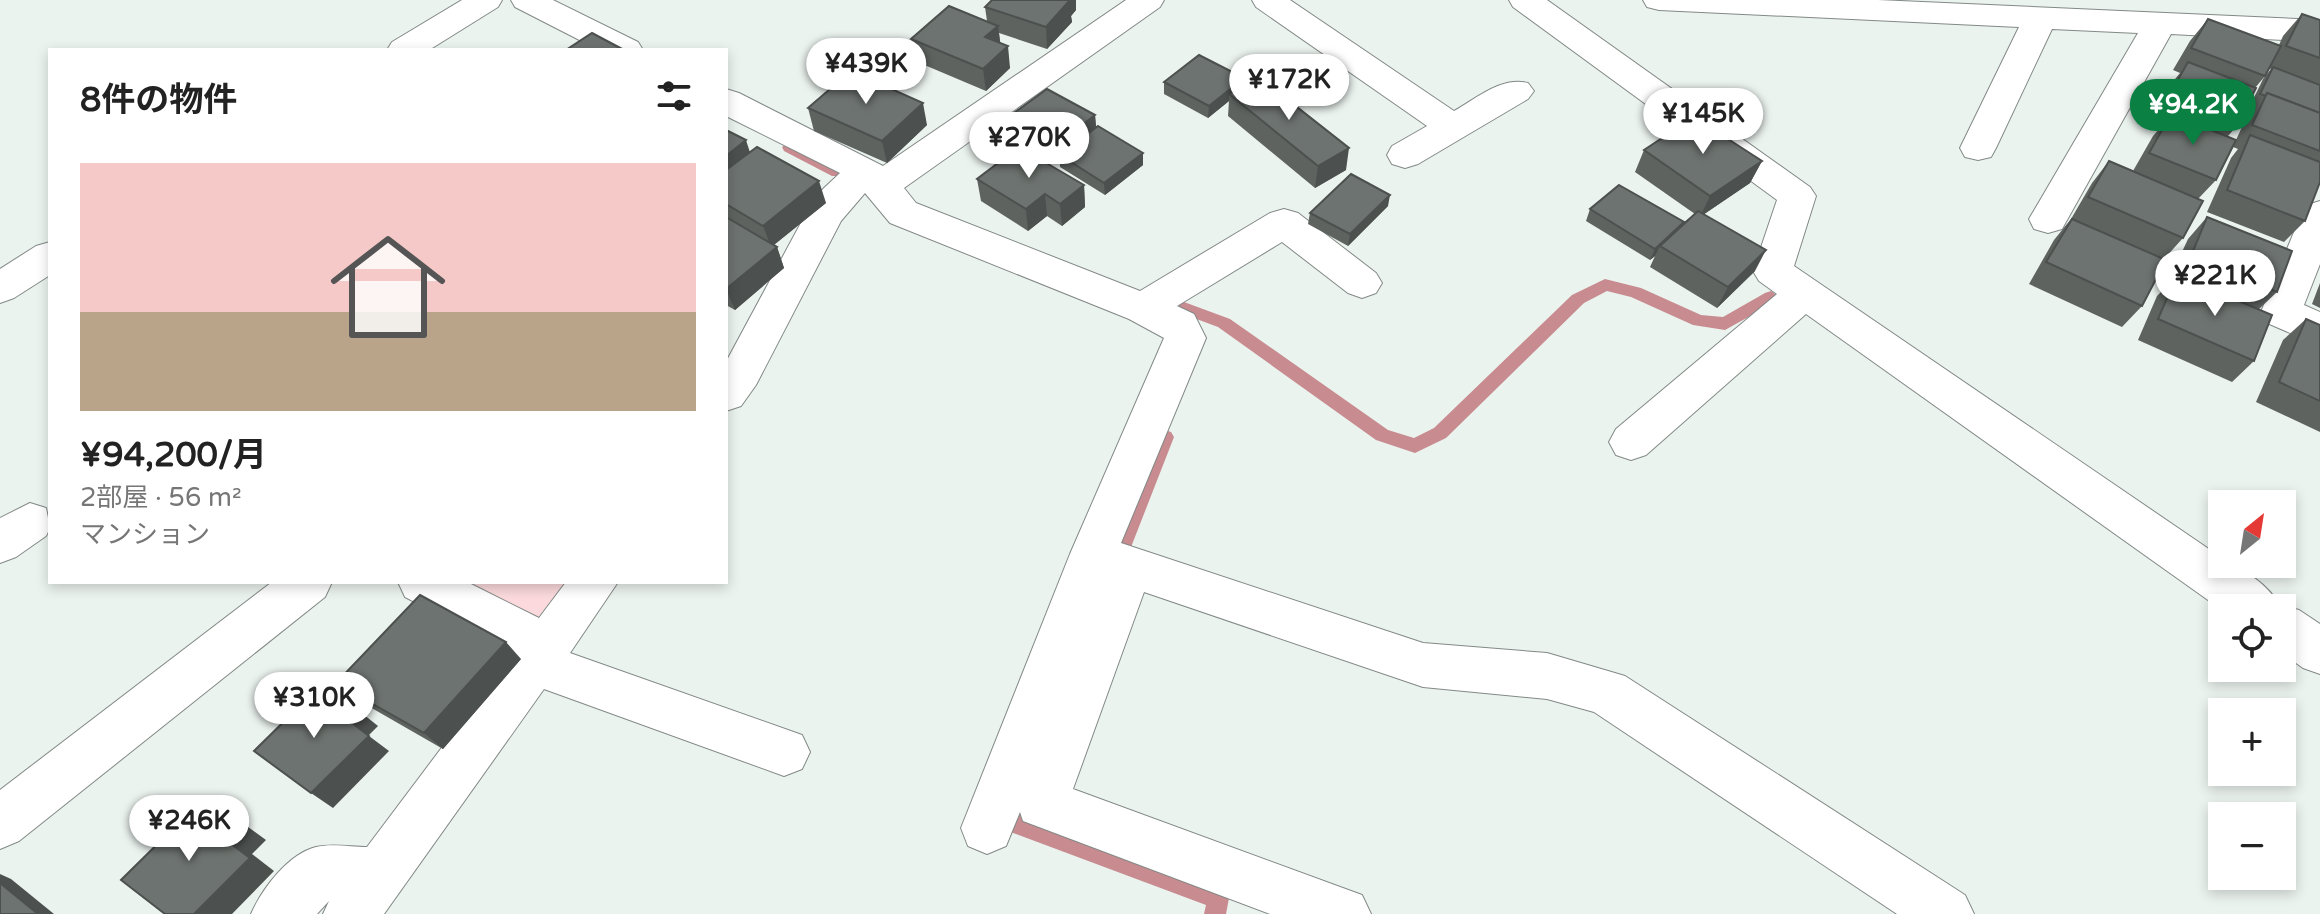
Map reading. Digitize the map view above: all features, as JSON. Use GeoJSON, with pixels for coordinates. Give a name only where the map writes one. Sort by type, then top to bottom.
{"type":"FeatureCollection","features":[{"type":"Feature","properties":{"kind":"street"},"geometry":{"type":"LineString","coordinates":[[407,48],[486,0]]}},
{"type":"Feature","properties":{"kind":"street"},"geometry":{"type":"LineString","coordinates":[[527,0],[570,38],[617,48]]}},
{"type":"Feature","properties":{"kind":"street"},"geometry":{"type":"LineString","coordinates":[[728,391],[741,373],[836,198],[874,179],[1148,0]]}},
{"type":"Feature","properties":{"kind":"street"},"geometry":{"type":"LineString","coordinates":[[1268,0],[1453,127]]}},
{"type":"Feature","properties":{"kind":"street"},"geometry":{"type":"LineString","coordinates":[[1525,0],[1797,196],[1773,271],[2237,594]]}},
{"type":"Feature","properties":{"kind":"street"},"geometry":{"type":"LineString","coordinates":[[1659,0],[1957,6],[2041,16],[2160,24],[2275,14],[2320,31]]}},
{"type":"Feature","properties":{"kind":"street"},"geometry":{"type":"LineString","coordinates":[[1978,148],[2041,16]]}},
{"type":"Feature","properties":{"kind":"street"},"geometry":{"type":"LineString","coordinates":[[2048,219],[2160,24]]}},
{"type":"Feature","properties":{"kind":"street"},"geometry":{"type":"LineString","coordinates":[[1405,155],[1516,91]]}},
{"type":"Feature","properties":{"kind":"street"},"geometry":{"type":"LineString","coordinates":[[728,102],[874,179],[903,213],[1154,301],[1180,325],[1185,338],[1113,560],[1042,803],[1247,897],[1343,914]]}},
{"type":"Feature","properties":{"kind":"street"},"geometry":{"type":"LineString","coordinates":[[2320,215],[2281,312],[2320,330]]}},
{"type":"Feature","properties":{"kind":"street"},"geometry":{"type":"LineString","coordinates":[[1154,301],[1284,223],[1362,283]]}},
{"type":"Feature","properties":{"kind":"street"},"geometry":{"type":"LineString","coordinates":[[0,288],[48,257]]}},
{"type":"Feature","properties":{"kind":"street"},"geometry":{"type":"LineString","coordinates":[[1631,442],[1804,293]]}},
{"type":"Feature","properties":{"kind":"street"},"geometry":{"type":"LineString","coordinates":[[987,828],[1113,560]]}},
{"type":"Feature","properties":{"kind":"street"},"geometry":{"type":"LineString","coordinates":[[1113,560],[1423,665],[1547,676],[1607,692],[1946,914]]}},
{"type":"Feature","properties":{"kind":"street"},"geometry":{"type":"LineString","coordinates":[[0,823],[305,584]]}},
{"type":"Feature","properties":{"kind":"street"},"geometry":{"type":"LineString","coordinates":[[425,584],[542,656],[784,752]]}},
{"type":"Feature","properties":{"kind":"street"},"geometry":{"type":"LineString","coordinates":[[279,914],[318,873],[366,894],[593,584]]}},
{"type":"Feature","properties":{"kind":"street"},"geometry":{"type":"LineString","coordinates":[[2296,635],[2320,652]]}},
{"type":"Feature","properties":{"kind":"shaded area"},"geometry":{"type":"Polygon","coordinates":[[[472,584],[580,584],[549,627],[472,584]]]}},
{"type":"Feature","properties":{"kind":"building"},"geometry":{"type":"Polygon","coordinates":[[[992,0],[1070,0],[1046,27],[985,7],[992,0]]]}},
{"type":"Feature","properties":{"kind":"building"},"geometry":{"type":"Polygon","coordinates":[[[949,6],[998,26],[985,37],[1008,46],[983,69],[911,39],[949,6]]]}},
{"type":"Feature","properties":{"kind":"building"},"geometry":{"type":"Polygon","coordinates":[[[2302,14],[2320,20],[2320,58],[2286,46],[2302,14]]]}},
{"type":"Feature","properties":{"kind":"building"},"geometry":{"type":"Polygon","coordinates":[[[2208,19],[2281,46],[2265,76],[2191,48],[2208,19]]]}},
{"type":"Feature","properties":{"kind":"building"},"geometry":{"type":"Polygon","coordinates":[[[592,33],[620,48],[569,48],[592,33]]]}},
{"type":"Feature","properties":{"kind":"building"},"geometry":{"type":"Polygon","coordinates":[[[1199,55],[1244,78],[1209,106],[1164,82],[1199,55]]]}},
{"type":"Feature","properties":{"kind":"building"},"geometry":{"type":"Polygon","coordinates":[[[2188,62],[2256,88],[2235,128],[2166,101],[2188,62]]]}},
{"type":"Feature","properties":{"kind":"building"},"geometry":{"type":"Polygon","coordinates":[[[2273,67],[2320,85],[2320,113],[2267,93],[2266,96],[2260,94],[2273,67]]]}},
{"type":"Feature","properties":{"kind":"building"},"geometry":{"type":"Polygon","coordinates":[[[851,71],[923,103],[882,141],[808,108],[851,71]]]}},
{"type":"Feature","properties":{"kind":"building"},"geometry":{"type":"Polygon","coordinates":[[[1260,78],[1349,148],[1318,166],[1229,94],[1260,78]]]}},
{"type":"Feature","properties":{"kind":"building"},"geometry":{"type":"Polygon","coordinates":[[[1047,89],[1095,115],[1055,146],[1007,118],[1047,89]]]}},
{"type":"Feature","properties":{"kind":"building"},"geometry":{"type":"Polygon","coordinates":[[[2267,93],[2320,113],[2320,151],[2252,125],[2267,93]]]}},
{"type":"Feature","properties":{"kind":"building"},"geometry":{"type":"Polygon","coordinates":[[[2171,114],[2236,140],[2216,180],[2149,153],[2171,114]]]}},
{"type":"Feature","properties":{"kind":"building"},"geometry":{"type":"Polygon","coordinates":[[[1694,117],[1762,161],[1710,196],[1644,150],[1694,117]]]}},
{"type":"Feature","properties":{"kind":"building"},"geometry":{"type":"Polygon","coordinates":[[[1098,126],[1143,153],[1104,183],[1060,155],[1098,126]]]}},
{"type":"Feature","properties":{"kind":"building"},"geometry":{"type":"Polygon","coordinates":[[[728,131],[746,140],[728,154],[728,131]]]}},
{"type":"Feature","properties":{"kind":"building"},"geometry":{"type":"Polygon","coordinates":[[[2250,135],[2320,162],[2320,182],[2305,221],[2227,190],[2250,135]]]}},
{"type":"Feature","properties":{"kind":"building"},"geometry":{"type":"Polygon","coordinates":[[[757,147],[819,181],[763,226],[728,205],[728,169],[757,147]]]}},
{"type":"Feature","properties":{"kind":"building"},"geometry":{"type":"Polygon","coordinates":[[[1019,147],[1084,185],[1060,204],[1045,194],[1026,209],[977,179],[1019,147]]]}},
{"type":"Feature","properties":{"kind":"building"},"geometry":{"type":"Polygon","coordinates":[[[2109,161],[2203,201],[2183,238],[2088,197],[2109,161]]]}},
{"type":"Feature","properties":{"kind":"building"},"geometry":{"type":"Polygon","coordinates":[[[1351,174],[1390,195],[1350,234],[1310,213],[1351,174]]]}},
{"type":"Feature","properties":{"kind":"building"},"geometry":{"type":"Polygon","coordinates":[[[1619,185],[1684,222],[1655,249],[1590,209],[1619,185]]]}},
{"type":"Feature","properties":{"kind":"building"},"geometry":{"type":"Polygon","coordinates":[[[1698,211],[1766,250],[1728,287],[1660,246],[1698,211]]]}},
{"type":"Feature","properties":{"kind":"building"},"geometry":{"type":"Polygon","coordinates":[[[2207,217],[2292,251],[2277,292],[2191,256],[2207,217]]]}},
{"type":"Feature","properties":{"kind":"building"},"geometry":{"type":"Polygon","coordinates":[[[728,218],[777,247],[728,287],[728,218]]]}},
{"type":"Feature","properties":{"kind":"building"},"geometry":{"type":"Polygon","coordinates":[[[2072,219],[2166,260],[2142,306],[2046,262],[2072,219]]]}},
{"type":"Feature","properties":{"kind":"building"},"geometry":{"type":"Polygon","coordinates":[[[2177,275],[2272,315],[2254,361],[2158,319],[2177,275]]]}},
{"type":"Feature","properties":{"kind":"building"},"geometry":{"type":"Polygon","coordinates":[[[2306,319],[2320,325],[2320,401],[2279,382],[2306,319]]]}},
{"type":"Feature","properties":{"kind":"building"},"geometry":{"type":"Polygon","coordinates":[[[420,595],[506,642],[424,733],[336,683],[420,595]]]}},
{"type":"Feature","properties":{"kind":"building"},"geometry":{"type":"Polygon","coordinates":[[[327,687],[358,710],[348,720],[369,736],[311,793],[254,751],[311,695],[316,698],[327,687]]]}},
{"type":"Feature","properties":{"kind":"building"},"geometry":{"type":"Polygon","coordinates":[[[207,801],[242,826],[227,841],[250,858],[194,914],[165,914],[121,880],[189,813],[192,816],[207,801]]]}},
{"type":"Feature","properties":{"kind":"building"},"geometry":{"type":"Polygon","coordinates":[[[0,883],[38,914],[0,914],[0,883]]]}},
{"type":"Feature","properties":{"kind":"waterway"},"geometry":{"type":"LineString","coordinates":[[789,147],[837,172]]}},
{"type":"Feature","properties":{"kind":"waterway"},"geometry":{"type":"LineString","coordinates":[[1157,298],[1224,323],[1382,435],[1415,446],[1440,433],[1578,299],[1605,285],[1635,292],[1699,321],[1725,324],[1771,297]]}},
{"type":"Feature","properties":{"kind":"waterway"},"geometry":{"type":"LineString","coordinates":[[1114,565],[1165,437]]}},
{"type":"Feature","properties":{"kind":"waterway"},"geometry":{"type":"LineString","coordinates":[[1019,805],[1013,822],[1218,898],[1215,914]]}}]}
